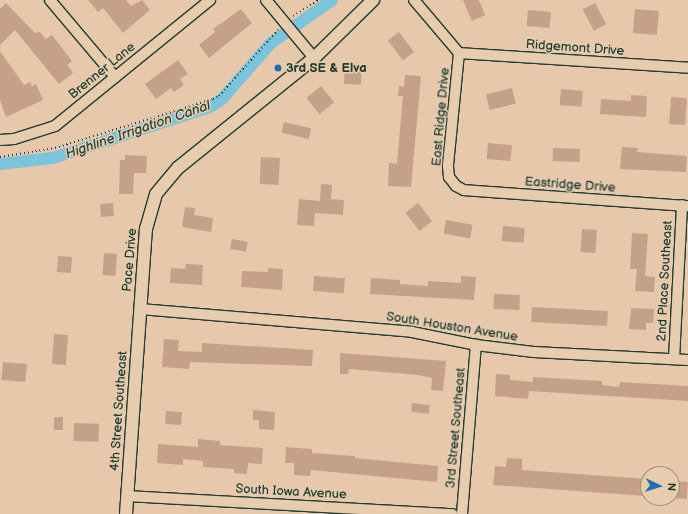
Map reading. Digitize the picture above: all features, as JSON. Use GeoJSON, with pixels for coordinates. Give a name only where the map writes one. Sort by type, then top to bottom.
{"type":"FeatureCollection","features":[{"type":"Feature","properties":{"kind":"street"},"geometry":{"type":"LineString","coordinates":[[50,0],[115,77]]}},
{"type":"Feature","properties":{"kind":"street","name":"Brenner Lane"},"geometry":{"type":"LineString","coordinates":[[0,140],[14,139],[55,126],[210,0]]}},
{"type":"Feature","properties":{"kind":"street"},"geometry":{"type":"LineString","coordinates":[[266,0],[314,58]]}},
{"type":"Feature","properties":{"kind":"street","name":"Pace Drive"},"geometry":{"type":"LineString","coordinates":[[140,309],[146,229],[156,194],[179,167],[314,58],[373,0]]}},
{"type":"Feature","properties":{"kind":"street"},"geometry":{"type":"LineString","coordinates":[[414,0],[459,53]]}},
{"type":"Feature","properties":{"kind":"street","name":"Ridgemont Drive"},"geometry":{"type":"LineString","coordinates":[[459,53],[688,68]]}},
{"type":"Feature","properties":{"kind":"street","name":"East Ridge Drive"},"geometry":{"type":"LineString","coordinates":[[453,182],[449,177],[448,166],[459,53]]}},
{"type":"Feature","properties":{"kind":"street","name":"Eastridge Drive"},"geometry":{"type":"LineString","coordinates":[[453,182],[464,190],[685,206]]}},
{"type":"Feature","properties":{"kind":"street","name":"2nd Place Southeast"},"geometry":{"type":"LineString","coordinates":[[674,359],[685,206]]}},
{"type":"Feature","properties":{"kind":"street","name":"South Houston Avenue"},"geometry":{"type":"LineString","coordinates":[[140,309],[412,332],[476,345],[534,352],[688,360]]}},
{"type":"Feature","properties":{"kind":"street","name":"4th Street Southeast"},"geometry":{"type":"LineString","coordinates":[[126,514],[140,309]]}},
{"type":"Feature","properties":{"kind":"street","name":"3rd Street Southeast"},"geometry":{"type":"LineString","coordinates":[[462,514],[476,345]]}},
{"type":"Feature","properties":{"kind":"street","name":"South Iowa Avenue"},"geometry":{"type":"LineString","coordinates":[[128,496],[453,514]]}},
{"type":"Feature","properties":{"kind":"path"},"geometry":{"type":"LineString","coordinates":[[0,158],[55,148],[213,99],[219,96],[285,23],[319,0]]}},
{"type":"Feature","properties":{"kind":"building"},"geometry":{"type":"Polygon","coordinates":[[[88,0],[126,0],[131,6],[142,0],[150,10],[123,33],[103,8],[98,12],[88,0]]]}},
{"type":"Feature","properties":{"kind":"building"},"geometry":{"type":"Polygon","coordinates":[[[463,0],[479,0],[485,15],[472,21],[463,0]]]}},
{"type":"Feature","properties":{"kind":"building"},"geometry":{"type":"Polygon","coordinates":[[[6,3],[35,33],[40,32],[46,39],[52,35],[72,61],[67,65],[73,73],[59,84],[15,30],[0,45],[0,9],[6,3]]]}},
{"type":"Feature","properties":{"kind":"building"},"geometry":{"type":"Polygon","coordinates":[[[595,3],[606,24],[594,31],[583,10],[595,3]]]}},
{"type":"Feature","properties":{"kind":"building"},"geometry":{"type":"Polygon","coordinates":[[[241,9],[252,23],[209,58],[199,45],[215,32],[213,29],[241,9]]]}},
{"type":"Feature","properties":{"kind":"building"},"geometry":{"type":"Polygon","coordinates":[[[635,9],[659,11],[657,35],[633,33],[635,9]]]}},
{"type":"Feature","properties":{"kind":"building"},"geometry":{"type":"Polygon","coordinates":[[[528,10],[551,12],[550,28],[527,26],[528,10]]]}},
{"type":"Feature","properties":{"kind":"building"},"geometry":{"type":"Polygon","coordinates":[[[399,32],[414,52],[403,60],[388,40],[399,32]]]}},
{"type":"Feature","properties":{"kind":"building"},"geometry":{"type":"Polygon","coordinates":[[[0,51],[24,85],[30,82],[32,86],[36,84],[43,100],[6,117],[0,100],[0,51]]]}},
{"type":"Feature","properties":{"kind":"building"},"geometry":{"type":"Polygon","coordinates":[[[178,60],[188,74],[180,79],[184,85],[174,92],[171,88],[156,99],[145,84],[178,60]]]}},
{"type":"Feature","properties":{"kind":"building"},"geometry":{"type":"Polygon","coordinates":[[[345,64],[362,65],[361,85],[344,84],[345,64]]]}},
{"type":"Feature","properties":{"kind":"building"},"geometry":{"type":"Polygon","coordinates":[[[405,75],[421,76],[411,187],[388,186],[389,163],[397,164],[403,96],[398,96],[399,86],[404,87],[405,75]]]}},
{"type":"Feature","properties":{"kind":"building"},"geometry":{"type":"Polygon","coordinates":[[[321,86],[334,102],[319,114],[306,98],[321,86]]]}},
{"type":"Feature","properties":{"kind":"building"},"geometry":{"type":"Polygon","coordinates":[[[512,88],[516,104],[490,110],[486,95],[512,88]]]}},
{"type":"Feature","properties":{"kind":"building"},"geometry":{"type":"Polygon","coordinates":[[[561,89],[583,91],[582,107],[560,105],[561,89]]]}},
{"type":"Feature","properties":{"kind":"building"},"geometry":{"type":"Polygon","coordinates":[[[631,95],[647,96],[646,117],[600,114],[601,99],[631,101],[631,95]]]}},
{"type":"Feature","properties":{"kind":"building"},"geometry":{"type":"Polygon","coordinates":[[[671,97],[687,98],[685,125],[669,124],[671,97]]]}},
{"type":"Feature","properties":{"kind":"building"},"geometry":{"type":"Polygon","coordinates":[[[284,122],[311,128],[309,139],[282,133],[284,122]]]}},
{"type":"Feature","properties":{"kind":"building"},"geometry":{"type":"Polygon","coordinates":[[[488,143],[512,145],[511,161],[487,159],[488,143]]]}},
{"type":"Feature","properties":{"kind":"building"},"geometry":{"type":"Polygon","coordinates":[[[622,147],[638,148],[637,152],[687,156],[686,172],[620,169],[622,147]]]}},
{"type":"Feature","properties":{"kind":"building"},"geometry":{"type":"Polygon","coordinates":[[[553,148],[580,149],[580,162],[553,161],[553,148]]]}},
{"type":"Feature","properties":{"kind":"building"},"geometry":{"type":"Polygon","coordinates":[[[125,155],[147,156],[146,173],[134,173],[133,194],[119,194],[120,160],[125,160],[125,155]]]}},
{"type":"Feature","properties":{"kind":"building"},"geometry":{"type":"Polygon","coordinates":[[[261,157],[280,158],[279,185],[260,184],[261,157]]]}},
{"type":"Feature","properties":{"kind":"building"},"geometry":{"type":"Polygon","coordinates":[[[321,184],[332,185],[331,199],[344,200],[343,215],[315,213],[314,226],[297,225],[299,199],[320,201],[321,184]]]}},
{"type":"Feature","properties":{"kind":"building"},"geometry":{"type":"Polygon","coordinates":[[[113,203],[114,216],[101,217],[100,204],[113,203]]]}},
{"type":"Feature","properties":{"kind":"building"},"geometry":{"type":"Polygon","coordinates":[[[418,203],[432,221],[420,231],[405,213],[418,203]]]}},
{"type":"Feature","properties":{"kind":"building"},"geometry":{"type":"Polygon","coordinates":[[[185,207],[195,208],[194,215],[213,218],[211,232],[182,227],[185,207]]]}},
{"type":"Feature","properties":{"kind":"building"},"geometry":{"type":"Polygon","coordinates":[[[446,220],[473,225],[470,238],[444,234],[446,220]]]}},
{"type":"Feature","properties":{"kind":"building"},"geometry":{"type":"Polygon","coordinates":[[[503,226],[525,228],[524,243],[502,241],[503,226]]]}},
{"type":"Feature","properties":{"kind":"building"},"geometry":{"type":"Polygon","coordinates":[[[582,229],[597,230],[595,253],[580,252],[582,229]]]}},
{"type":"Feature","properties":{"kind":"building"},"geometry":{"type":"Polygon","coordinates":[[[632,233],[648,234],[645,276],[655,277],[654,292],[635,291],[637,269],[630,269],[632,233]]]}},
{"type":"Feature","properties":{"kind":"building"},"geometry":{"type":"Polygon","coordinates":[[[232,239],[248,242],[246,252],[230,249],[232,239]]]}},
{"type":"Feature","properties":{"kind":"building"},"geometry":{"type":"Polygon","coordinates":[[[104,253],[117,254],[115,276],[102,275],[104,253]]]}},
{"type":"Feature","properties":{"kind":"building"},"geometry":{"type":"Polygon","coordinates":[[[58,256],[72,257],[71,273],[57,272],[58,256]]]}},
{"type":"Feature","properties":{"kind":"building"},"geometry":{"type":"Polygon","coordinates":[[[186,264],[203,265],[202,285],[170,283],[171,268],[185,269],[186,264]]]}},
{"type":"Feature","properties":{"kind":"building"},"geometry":{"type":"Polygon","coordinates":[[[268,268],[283,269],[282,290],[241,287],[242,271],[268,272],[268,268]]]}},
{"type":"Feature","properties":{"kind":"building"},"geometry":{"type":"Polygon","coordinates":[[[314,276],[345,278],[344,293],[313,291],[314,276]]]}},
{"type":"Feature","properties":{"kind":"building"},"geometry":{"type":"Polygon","coordinates":[[[461,276],[476,277],[474,300],[370,294],[371,278],[400,280],[400,284],[428,286],[428,281],[461,283],[461,276]]]}},
{"type":"Feature","properties":{"kind":"building"},"geometry":{"type":"Polygon","coordinates":[[[494,294],[520,295],[519,310],[493,309],[494,294]]]}},
{"type":"Feature","properties":{"kind":"building"},"geometry":{"type":"Polygon","coordinates":[[[532,307],[608,311],[607,326],[531,322],[532,307]]]}},
{"type":"Feature","properties":{"kind":"building"},"geometry":{"type":"Polygon","coordinates":[[[631,308],[654,309],[653,323],[646,323],[646,330],[629,329],[631,308]]]}},
{"type":"Feature","properties":{"kind":"building"},"geometry":{"type":"Polygon","coordinates":[[[54,334],[68,335],[66,365],[52,364],[54,334]]]}},
{"type":"Feature","properties":{"kind":"building"},"geometry":{"type":"Polygon","coordinates":[[[164,339],[179,340],[178,351],[202,352],[202,343],[313,350],[312,366],[190,362],[189,369],[162,367],[164,339]]]}},
{"type":"Feature","properties":{"kind":"building"},"geometry":{"type":"Polygon","coordinates":[[[340,353],[446,361],[443,391],[431,390],[432,378],[418,375],[349,369],[348,374],[340,374],[340,353]]]}},
{"type":"Feature","properties":{"kind":"building"},"geometry":{"type":"Polygon","coordinates":[[[3,362],[27,364],[25,382],[1,380],[3,362]]]}},
{"type":"Feature","properties":{"kind":"building"},"geometry":{"type":"Polygon","coordinates":[[[496,374],[510,375],[510,380],[533,382],[533,377],[602,381],[602,385],[619,387],[620,382],[688,386],[688,401],[529,391],[528,399],[495,396],[496,374]]]}},
{"type":"Feature","properties":{"kind":"building"},"geometry":{"type":"Polygon","coordinates":[[[412,403],[430,405],[429,414],[411,412],[412,403]]]}},
{"type":"Feature","properties":{"kind":"building"},"geometry":{"type":"Polygon","coordinates":[[[253,410],[275,412],[274,430],[259,429],[259,420],[253,420],[253,410]]]}},
{"type":"Feature","properties":{"kind":"building"},"geometry":{"type":"Polygon","coordinates":[[[166,411],[182,412],[181,425],[165,424],[166,411]]]}},
{"type":"Feature","properties":{"kind":"building"},"geometry":{"type":"Polygon","coordinates":[[[54,417],[63,417],[63,430],[54,430],[54,417]]]}},
{"type":"Feature","properties":{"kind":"building"},"geometry":{"type":"Polygon","coordinates":[[[74,423],[99,424],[98,442],[73,441],[74,423]]]}},
{"type":"Feature","properties":{"kind":"building"},"geometry":{"type":"Polygon","coordinates":[[[198,439],[220,441],[220,445],[263,448],[262,464],[248,463],[247,474],[234,473],[234,469],[203,467],[203,461],[183,459],[183,465],[157,463],[158,444],[198,447],[198,439]]]}},
{"type":"Feature","properties":{"kind":"building"},"geometry":{"type":"Polygon","coordinates":[[[286,447],[312,449],[312,453],[355,456],[355,458],[438,466],[437,482],[311,470],[310,476],[294,475],[294,463],[285,463],[286,447]]]}},
{"type":"Feature","properties":{"kind":"building"},"geometry":{"type":"Polygon","coordinates":[[[507,458],[522,459],[522,470],[640,478],[640,496],[493,485],[495,466],[506,467],[507,458]]]}},
{"type":"Feature","properties":{"kind":"building"},"geometry":{"type":"Polygon","coordinates":[[[680,482],[688,482],[687,499],[680,499],[680,482]]]}},
{"type":"Feature","properties":{"kind":"waterway","name":"Highline Irrigation Canal"},"geometry":{"type":"LineString","coordinates":[[0,164],[53,158],[210,107],[222,99],[271,43],[332,0]]}},
{"type":"Feature","properties":{"kind":"place","name":"3rd SE & Elva"},"geometry":{"type":"Point","coordinates":[278,68]}}]}
